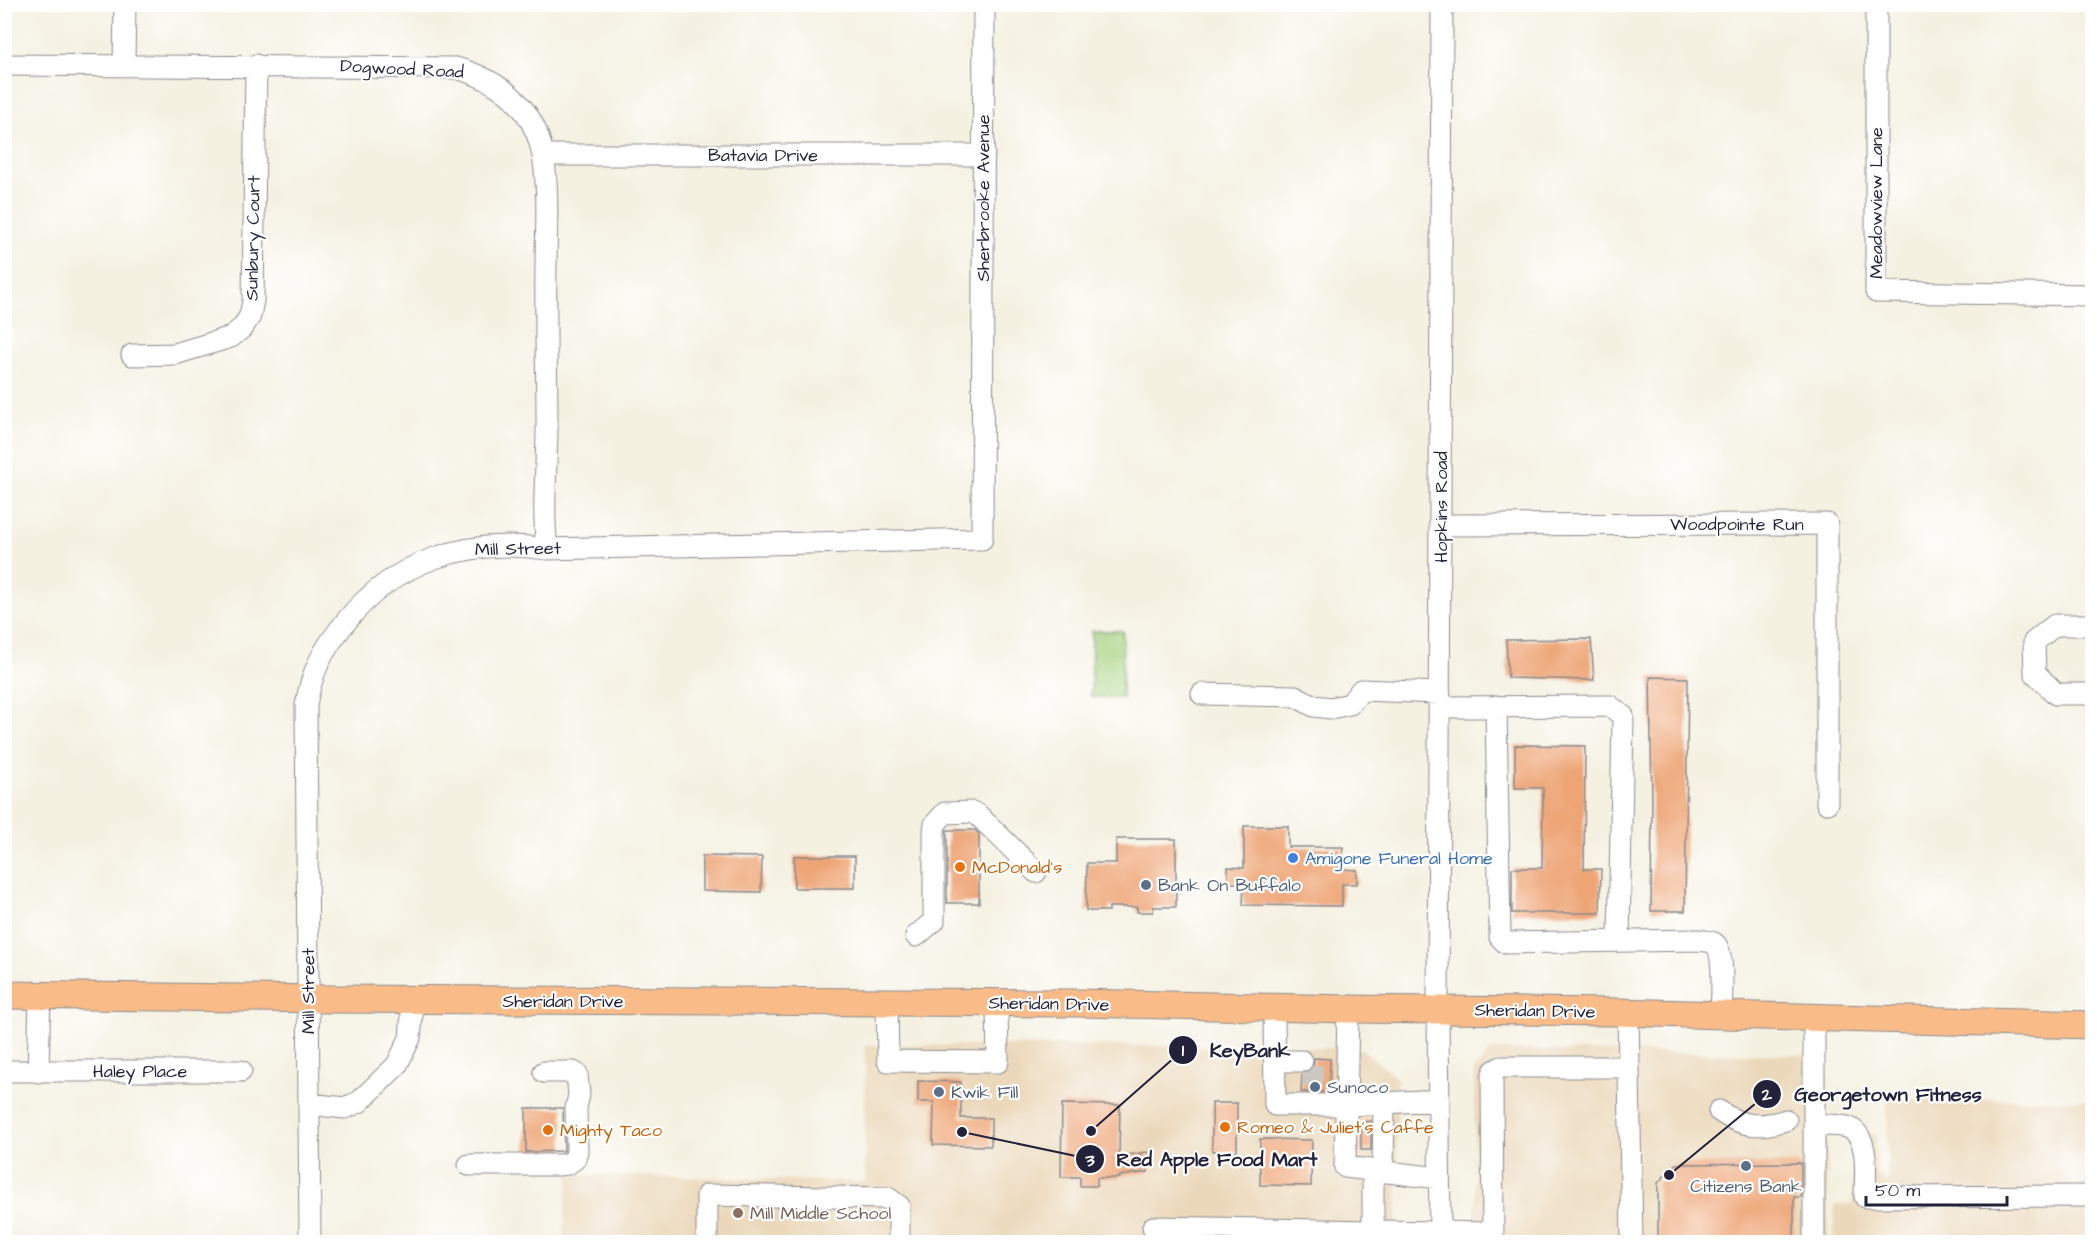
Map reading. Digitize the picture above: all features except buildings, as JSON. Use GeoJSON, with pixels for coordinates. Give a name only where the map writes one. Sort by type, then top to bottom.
{"type":"FeatureCollection","features":[{"type":"Feature","properties":{"kind":"main road","name":"Sheridan Drive"},"geometry":{"type":"LineString","coordinates":[[4,995],[997,1003],[1628,1012],[2092,1025]]}},
{"type":"Feature","properties":{"kind":"street"},"geometry":{"type":"LineString","coordinates":[[124,4],[124,65]]}},
{"type":"Feature","properties":{"kind":"street","name":"Sherbrooke Avenue"},"geometry":{"type":"LineString","coordinates":[[981,391],[984,4]]}},
{"type":"Feature","properties":{"kind":"street","name":"Hopkins Road"},"geometry":{"type":"LineString","coordinates":[[1440,1238],[1438,1010],[1442,4]]}},
{"type":"Feature","properties":{"kind":"street","name":"Meadowview Lane"},"geometry":{"type":"LineString","coordinates":[[1876,4],[1876,292],[2092,295]]}},
{"type":"Feature","properties":{"kind":"street","name":"Dogwood Road"},"geometry":{"type":"LineString","coordinates":[[4,65],[456,68],[476,73],[495,82],[511,95],[537,134],[543,155],[547,204],[545,317],[547,549]]}},
{"type":"Feature","properties":{"kind":"street","name":"Sunbury Court"},"geometry":{"type":"LineString","coordinates":[[132,355],[175,354],[231,337],[243,328],[250,316],[253,301],[256,65]]}},
{"type":"Feature","properties":{"kind":"street","name":"Batavia Drive"},"geometry":{"type":"LineString","coordinates":[[543,155],[984,155]]}},
{"type":"Feature","properties":{"kind":"street","name":"Mill Street"},"geometry":{"type":"LineString","coordinates":[[310,1242],[306,705],[311,680],[321,656],[358,606],[376,589],[407,568],[434,557],[462,550],[505,546],[547,549],[982,539],[981,391]]}},
{"type":"Feature","properties":{"kind":"street","name":"Woodpointe Run"},"geometry":{"type":"LineString","coordinates":[[1441,525],[1827,524],[1827,803]]}},
{"type":"Feature","properties":{"kind":"street"},"geometry":{"type":"LineString","coordinates":[[2092,625],[2055,625],[2034,642],[2035,673],[2056,694],[2092,694]]}},
{"type":"Feature","properties":{"kind":"street"},"geometry":{"type":"LineString","coordinates":[[1202,694],[1295,696],[1314,706],[1331,708],[1350,704],[1361,690],[1496,706],[1610,706],[1623,716],[1619,941]]}},
{"type":"Feature","properties":{"kind":"street"},"geometry":{"type":"LineString","coordinates":[[1496,706],[1500,936],[1506,943],[1699,940],[1714,943],[1719,948],[1721,959],[1720,1015]]}},
{"type":"Feature","properties":{"kind":"street"},"geometry":{"type":"LineString","coordinates":[[916,936],[934,921],[934,831],[935,824],[945,813],[972,812],[978,815],[1036,872]]}},
{"type":"Feature","properties":{"kind":"street"},"geometry":{"type":"LineString","coordinates":[[38,1072],[40,995]]}},
{"type":"Feature","properties":{"kind":"street"},"geometry":{"type":"LineString","coordinates":[[309,1104],[345,1108],[359,1102],[397,1065],[410,1038],[414,1000]]}},
{"type":"Feature","properties":{"kind":"street"},"geometry":{"type":"LineString","coordinates":[[887,1002],[888,1061],[987,1062],[998,1062],[997,1003]]}},
{"type":"Feature","properties":{"kind":"street"},"geometry":{"type":"LineString","coordinates":[[1274,1007],[1275,1105],[1346,1105],[1439,1100]]}},
{"type":"Feature","properties":{"kind":"street"},"geometry":{"type":"LineString","coordinates":[[1348,1009],[1338,1069],[1346,1105],[1345,1167],[1439,1178]]}},
{"type":"Feature","properties":{"kind":"street"},"geometry":{"type":"LineString","coordinates":[[1628,1012],[1632,1242]]}},
{"type":"Feature","properties":{"kind":"street"},"geometry":{"type":"LineString","coordinates":[[1814,1017],[1814,1242]]}},
{"type":"Feature","properties":{"kind":"street"},"geometry":{"type":"LineString","coordinates":[[1152,1227],[1201,1235],[1373,1232],[1440,1238],[1493,1238],[1491,1077],[1494,1071],[1501,1066],[1629,1067]]}},
{"type":"Feature","properties":{"kind":"street"},"geometry":{"type":"LineString","coordinates":[[1275,1068],[1302,1068]]}},
{"type":"Feature","properties":{"kind":"street","name":"Haley Place"},"geometry":{"type":"LineString","coordinates":[[4,1071],[241,1071]]}},
{"type":"Feature","properties":{"kind":"street"},"geometry":{"type":"LineString","coordinates":[[469,1165],[558,1165],[568,1164],[575,1159],[577,1151],[576,1107],[579,1095],[577,1074],[544,1072]]}},
{"type":"Feature","properties":{"kind":"street"},"geometry":{"type":"LineString","coordinates":[[1373,1232],[1384,1103]]}},
{"type":"Feature","properties":{"kind":"street"},"geometry":{"type":"LineString","coordinates":[[1748,1115],[1732,1114],[1711,1106],[1734,1122],[1745,1124],[1771,1124],[1778,1118],[1847,1127],[1854,1130],[1859,1135],[1864,1148],[1865,1197],[2092,1196]]}},
{"type":"Feature","properties":{"kind":"street"},"geometry":{"type":"LineString","coordinates":[[707,1242],[707,1195],[888,1198],[899,1206],[899,1242]]}},
{"type":"Feature","properties":{"kind":"shaded area"},"geometry":{"type":"Polygon","coordinates":[[[865,1045],[1238,1046],[1362,1049],[1397,1078],[1397,1242],[562,1242],[569,1174],[865,1182],[865,1045]]]}},
{"type":"Feature","properties":{"kind":"shaded area"},"geometry":{"type":"Polygon","coordinates":[[[1491,1050],[1826,1055],[1828,1242],[1475,1242],[1474,1071],[1491,1050]]]}},
{"type":"Feature","properties":{"kind":"shaded area"},"geometry":{"type":"Polygon","coordinates":[[[1887,1099],[2092,1100],[2092,1242],[1834,1242],[1834,1205],[1853,1204],[1852,1148],[1875,1133],[1876,1171],[1880,1178],[1888,1183],[1887,1099]]]}},
{"type":"Feature","properties":{"kind":"green space"},"geometry":{"type":"Polygon","coordinates":[[[1092,631],[1123,631],[1122,698],[1091,697],[1092,631]]]}},
{"type":"Feature","properties":{"kind":"tunnel"},"geometry":{"type":"LineString","coordinates":[[1302,1076],[1329,1076]]}},
{"type":"Feature","properties":{"kind":"place","name":"Amigone Funeral Home"},"geometry":{"type":"Point","coordinates":[1293,858]}},
{"type":"Feature","properties":{"kind":"place","name":"McDonald's"},"geometry":{"type":"Point","coordinates":[960,867]}},
{"type":"Feature","properties":{"kind":"place","name":"Bank On Buffalo"},"geometry":{"type":"Point","coordinates":[1146,885]}},
{"type":"Feature","properties":{"kind":"place","name":"Sunoco"},"geometry":{"type":"Point","coordinates":[1315,1087]}},
{"type":"Feature","properties":{"kind":"place","name":"Kwik Fill"},"geometry":{"type":"Point","coordinates":[939,1092]}},
{"type":"Feature","properties":{"kind":"place","name":"Romeo & Juliet's Caffe"},"geometry":{"type":"Point","coordinates":[1225,1127]}},
{"type":"Feature","properties":{"kind":"place","name":"Mighty Taco"},"geometry":{"type":"Point","coordinates":[548,1130]}},
{"type":"Feature","properties":{"kind":"place","name":"KeyBank"},"geometry":{"type":"Point","coordinates":[1091,1131]}},
{"type":"Feature","properties":{"kind":"place","name":"Red Apple Food Mart"},"geometry":{"type":"Point","coordinates":[962,1132]}},
{"type":"Feature","properties":{"kind":"place","name":"Citizens Bank"},"geometry":{"type":"Point","coordinates":[1746,1166]}},
{"type":"Feature","properties":{"kind":"place","name":"Georgetown Fitness"},"geometry":{"type":"Point","coordinates":[1669,1175]}},
{"type":"Feature","properties":{"kind":"place","name":"Mill Middle School"},"geometry":{"type":"Point","coordinates":[738,1213]}}]}
